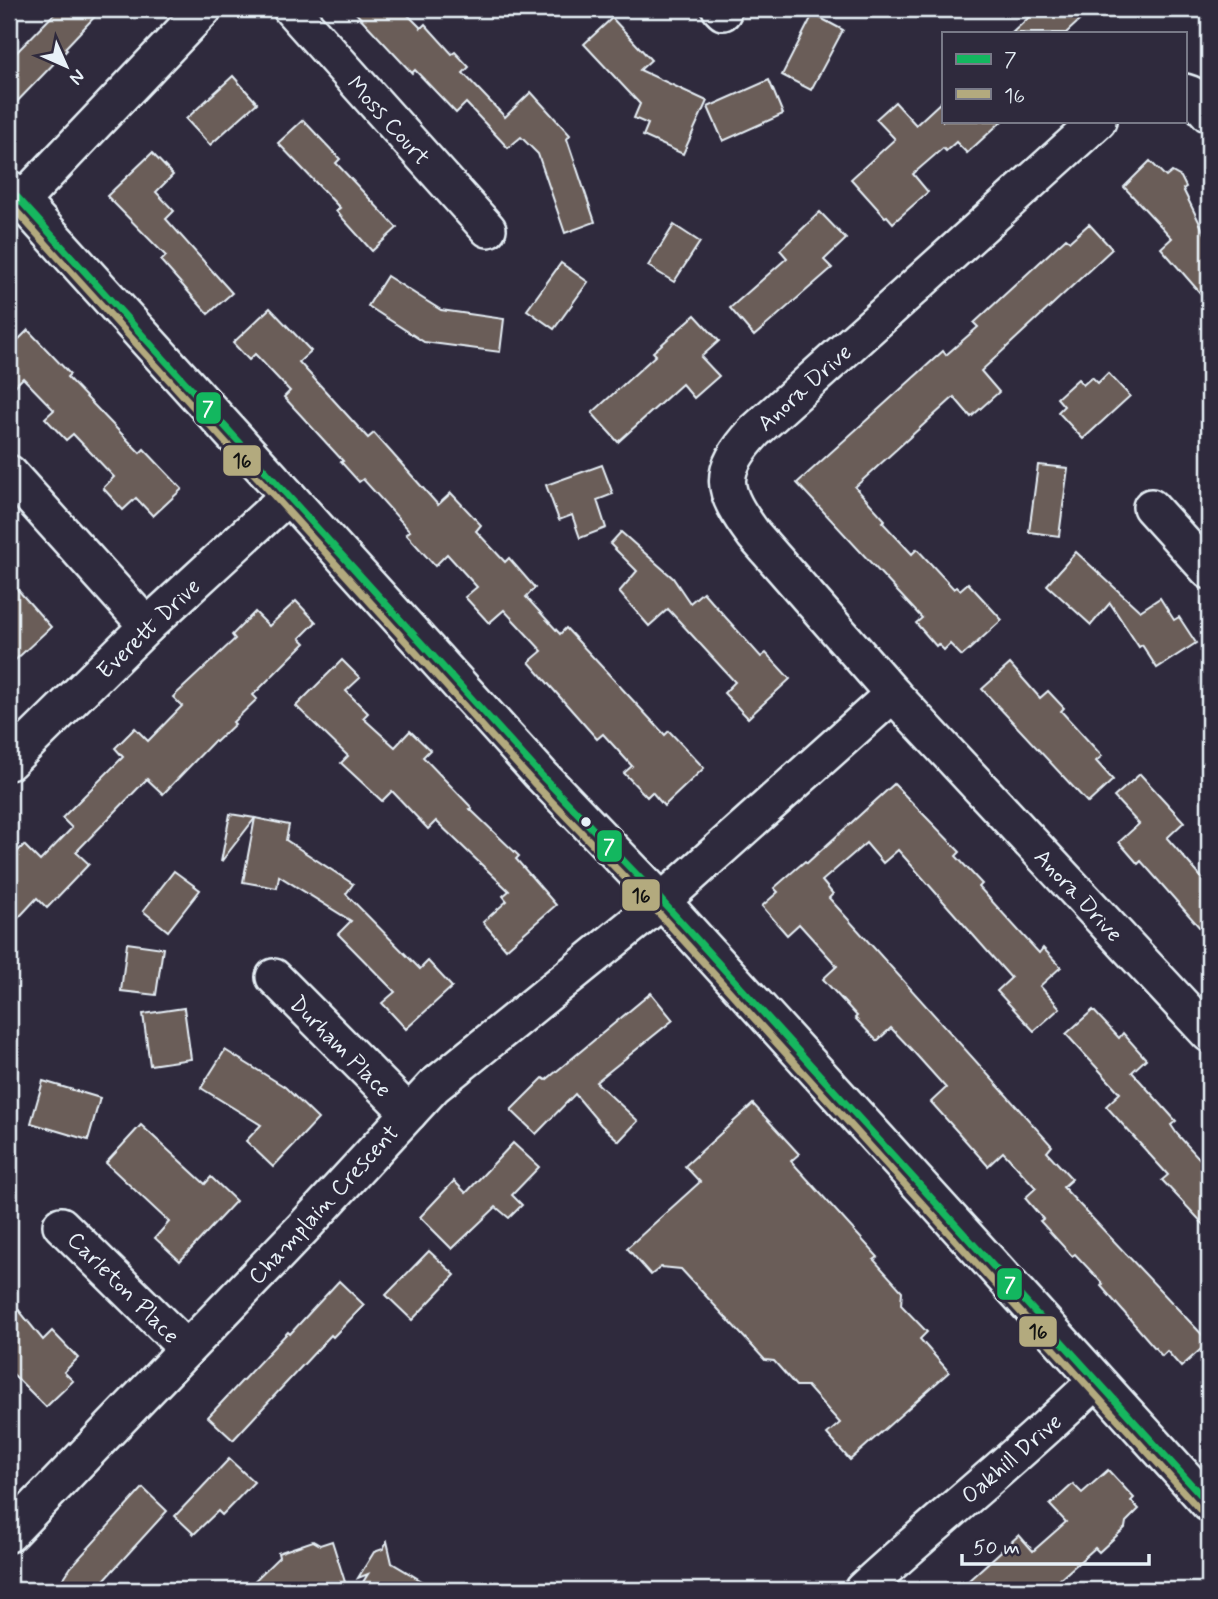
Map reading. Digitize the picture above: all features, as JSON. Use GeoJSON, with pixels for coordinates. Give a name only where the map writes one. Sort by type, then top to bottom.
{"type":"FeatureCollection","features":[{"type":"Feature","properties":{"kind":"street"},"geometry":{"type":"LineString","coordinates":[[204,9],[15,195],[541,775],[662,901],[1209,1504]]}},
{"type":"Feature","properties":{"kind":"street","name":"Moss Court"},"geometry":{"type":"LineString","coordinates":[[291,9],[488,229]]}},
{"type":"Feature","properties":{"kind":"street"},"geometry":{"type":"LineString","coordinates":[[1186,92],[1191,94],[1209,114]]}},
{"type":"Feature","properties":{"kind":"street","name":"Anora Drive"},"geometry":{"type":"LineString","coordinates":[[1097,122],[755,431],[735,453],[726,482],[734,508],[754,535],[893,694],[1209,1034]]}},
{"type":"Feature","properties":{"kind":"street"},"geometry":{"type":"LineString","coordinates":[[9,472],[147,626]]}},
{"type":"Feature","properties":{"kind":"street","name":"Everett Drive"},"geometry":{"type":"LineString","coordinates":[[9,762],[147,626],[288,496]]}},
{"type":"Feature","properties":{"kind":"street"},"geometry":{"type":"LineString","coordinates":[[1151,507],[1209,571]]}},
{"type":"Feature","properties":{"kind":"street"},"geometry":{"type":"LineString","coordinates":[[662,901],[893,694]]}},
{"type":"Feature","properties":{"kind":"street","name":"Champlain Crescent"},"geometry":{"type":"LineString","coordinates":[[9,1534],[455,1066],[662,901]]}},
{"type":"Feature","properties":{"kind":"street","name":"Durham Place"},"geometry":{"type":"LineString","coordinates":[[274,977],[409,1113]]}},
{"type":"Feature","properties":{"kind":"street","name":"Carleton Place"},"geometry":{"type":"LineString","coordinates":[[61,1225],[187,1348]]}},
{"type":"Feature","properties":{"kind":"street","name":"Oakhill Drive"},"geometry":{"type":"LineString","coordinates":[[862,1590],[1063,1414],[1096,1381]]}},
{"type":"Feature","properties":{"kind":"building"},"geometry":{"type":"Polygon","coordinates":[[[59,9],[102,9],[9,110],[9,60],[59,9]]]}},
{"type":"Feature","properties":{"kind":"building"},"geometry":{"type":"Polygon","coordinates":[[[352,9],[402,9],[421,28],[425,24],[452,54],[455,52],[469,67],[463,73],[505,117],[531,92],[570,135],[567,139],[595,222],[565,233],[538,154],[521,137],[508,148],[466,103],[456,113],[415,70],[412,73],[352,9]]]}},
{"type":"Feature","properties":{"kind":"building"},"geometry":{"type":"Polygon","coordinates":[[[1038,9],[1092,9],[1067,32],[1013,32],[1038,9]]]}},
{"type":"Feature","properties":{"kind":"building"},"geometry":{"type":"Polygon","coordinates":[[[813,14],[843,30],[811,90],[782,75],[813,14]]]}},
{"type":"Feature","properties":{"kind":"building"},"geometry":{"type":"Polygon","coordinates":[[[612,18],[651,60],[640,70],[707,101],[683,154],[643,136],[648,124],[634,118],[640,104],[584,44],[612,18]]]}},
{"type":"Feature","properties":{"kind":"building"},"geometry":{"type":"Polygon","coordinates":[[[233,76],[257,103],[210,145],[186,119],[233,76]]]}},
{"type":"Feature","properties":{"kind":"building"},"geometry":{"type":"Polygon","coordinates":[[[769,80],[783,114],[723,141],[708,107],[769,80]]]}},
{"type":"Feature","properties":{"kind":"building"},"geometry":{"type":"Polygon","coordinates":[[[942,101],[942,122],[1001,122],[967,153],[956,142],[946,151],[943,148],[913,174],[928,192],[893,223],[851,179],[895,139],[876,119],[895,102],[916,125],[942,101]]]}},
{"type":"Feature","properties":{"kind":"building"},"geometry":{"type":"Polygon","coordinates":[[[303,120],[340,159],[336,163],[397,228],[372,251],[336,211],[340,208],[278,143],[303,120]]]}},
{"type":"Feature","properties":{"kind":"building"},"geometry":{"type":"Polygon","coordinates":[[[152,153],[173,175],[156,192],[174,211],[166,219],[232,293],[208,314],[161,261],[166,256],[107,196],[152,153]]]}},
{"type":"Feature","properties":{"kind":"building"},"geometry":{"type":"Polygon","coordinates":[[[1150,161],[1166,177],[1172,172],[1181,177],[1186,187],[1183,189],[1209,242],[1209,303],[1161,248],[1172,238],[1124,187],[1150,161]]]}},
{"type":"Feature","properties":{"kind":"building"},"geometry":{"type":"Polygon","coordinates":[[[820,212],[846,239],[824,260],[832,268],[754,336],[730,308],[787,258],[780,250],[820,212]]]}},
{"type":"Feature","properties":{"kind":"building"},"geometry":{"type":"Polygon","coordinates":[[[1089,224],[1112,249],[981,371],[999,392],[971,417],[954,397],[855,487],[885,520],[882,522],[912,554],[917,549],[954,589],[957,587],[960,590],[968,583],[1002,620],[962,656],[950,644],[944,650],[938,644],[936,646],[916,623],[922,618],[797,483],[943,351],[946,355],[978,327],[974,323],[1066,238],[1070,241],[1089,224]]]}},
{"type":"Feature","properties":{"kind":"building"},"geometry":{"type":"Polygon","coordinates":[[[674,225],[700,242],[674,282],[648,266],[674,225]]]}},
{"type":"Feature","properties":{"kind":"building"},"geometry":{"type":"Polygon","coordinates":[[[561,263],[588,282],[554,329],[527,310],[561,263]]]}},
{"type":"Feature","properties":{"kind":"building"},"geometry":{"type":"Polygon","coordinates":[[[387,276],[441,310],[504,319],[500,352],[424,342],[368,306],[387,276]]]}},
{"type":"Feature","properties":{"kind":"building"},"geometry":{"type":"Polygon","coordinates":[[[270,308],[311,351],[299,362],[368,438],[374,433],[438,505],[451,493],[481,525],[476,531],[505,562],[509,558],[535,588],[526,597],[560,634],[566,628],[665,735],[669,731],[704,768],[664,806],[652,792],[647,797],[624,773],[632,766],[603,734],[597,739],[529,662],[542,651],[504,610],[489,623],[465,597],[477,587],[447,554],[435,566],[406,534],[410,531],[363,479],[359,482],[284,397],[290,391],[255,354],[249,360],[233,343],[270,308]]]}},
{"type":"Feature","properties":{"kind":"building"},"geometry":{"type":"Polygon","coordinates":[[[695,315],[719,341],[701,357],[719,376],[694,398],[682,384],[618,442],[592,413],[656,355],[653,352],[695,315]]]}},
{"type":"Feature","properties":{"kind":"building"},"geometry":{"type":"Polygon","coordinates":[[[28,330],[70,374],[67,377],[140,453],[144,449],[182,489],[153,516],[136,498],[123,510],[103,488],[114,477],[73,434],[66,440],[45,418],[54,410],[23,378],[9,392],[9,349],[28,330]]]}},
{"type":"Feature","properties":{"kind":"building"},"geometry":{"type":"Polygon","coordinates":[[[1108,373],[1130,396],[1083,439],[1058,412],[1064,406],[1057,398],[1078,379],[1083,385],[1092,377],[1098,383],[1108,373]]]}},
{"type":"Feature","properties":{"kind":"building"},"geometry":{"type":"Polygon","coordinates":[[[602,465],[613,494],[597,500],[606,528],[580,538],[572,515],[559,520],[546,485],[602,465]]]}},
{"type":"Feature","properties":{"kind":"building"},"geometry":{"type":"Polygon","coordinates":[[[1038,465],[1068,468],[1059,536],[1029,532],[1038,465]]]}},
{"type":"Feature","properties":{"kind":"building"},"geometry":{"type":"Polygon","coordinates":[[[621,532],[673,578],[690,603],[703,592],[761,657],[766,653],[790,679],[748,718],[724,693],[735,682],[668,609],[649,626],[619,592],[637,571],[610,544],[621,532]]]}},
{"type":"Feature","properties":{"kind":"building"},"geometry":{"type":"Polygon","coordinates":[[[1076,552],[1140,611],[1160,598],[1174,620],[1179,617],[1196,643],[1157,668],[1142,645],[1139,647],[1110,603],[1091,625],[1047,585],[1076,552]]]}},
{"type":"Feature","properties":{"kind":"building"},"geometry":{"type":"Polygon","coordinates":[[[9,580],[51,627],[9,666],[9,580]]]}},
{"type":"Feature","properties":{"kind":"building"},"geometry":{"type":"Polygon","coordinates":[[[296,601],[316,622],[300,638],[305,643],[253,695],[257,699],[163,794],[147,779],[76,852],[89,864],[47,908],[37,898],[9,928],[9,860],[24,845],[40,861],[72,828],[62,818],[123,757],[115,748],[135,728],[148,741],[182,706],[173,697],[235,639],[232,635],[255,612],[269,626],[296,601]]]}},
{"type":"Feature","properties":{"kind":"building"},"geometry":{"type":"Polygon","coordinates":[[[342,660],[360,678],[346,691],[368,713],[363,718],[395,747],[410,731],[430,750],[423,757],[472,808],[470,809],[519,856],[516,859],[556,905],[506,949],[483,922],[507,901],[503,896],[509,891],[436,821],[428,829],[392,791],[382,801],[341,763],[348,756],[296,706],[342,660]]]}},
{"type":"Feature","properties":{"kind":"building"},"geometry":{"type":"Polygon","coordinates":[[[1010,664],[1040,698],[1048,691],[1064,708],[1061,711],[1102,756],[1096,761],[1113,780],[1088,803],[982,689],[1010,664]]]}},
{"type":"Feature","properties":{"kind":"building"},"geometry":{"type":"Polygon","coordinates":[[[1140,774],[1184,822],[1167,838],[1209,886],[1209,938],[1141,861],[1138,864],[1119,842],[1139,824],[1114,797],[1140,774]]]}},
{"type":"Feature","properties":{"kind":"building"},"geometry":{"type":"Polygon","coordinates":[[[894,784],[960,852],[956,856],[982,884],[979,887],[1039,953],[1043,948],[1061,967],[1040,986],[1060,1008],[1034,1031],[997,991],[1011,978],[898,850],[883,863],[866,843],[822,881],[833,894],[829,898],[1052,1146],[1047,1152],[1072,1179],[1063,1187],[1209,1342],[1181,1367],[1167,1351],[1162,1356],[1101,1286],[1103,1284],[1075,1254],[1072,1256],[1040,1221],[1043,1219],[1025,1198],[1036,1188],[1003,1152],[988,1166],[931,1102],[946,1088],[911,1049],[891,1028],[877,1041],[855,1018],[857,1016],[823,979],[837,966],[799,924],[787,935],[762,906],[778,892],[774,888],[805,861],[807,863],[894,784]]]}},
{"type":"Feature","properties":{"kind":"building"},"geometry":{"type":"Polygon","coordinates":[[[230,814],[255,818],[221,862],[230,814]]]}},
{"type":"Feature","properties":{"kind":"building"},"geometry":{"type":"Polygon","coordinates":[[[255,818],[289,825],[286,840],[353,884],[346,894],[420,969],[428,961],[452,987],[406,1029],[382,1003],[395,992],[338,934],[351,921],[279,876],[277,888],[243,882],[255,818]]]}},
{"type":"Feature","properties":{"kind":"building"},"geometry":{"type":"Polygon","coordinates":[[[174,871],[200,890],[168,931],[143,911],[174,871]]]}},
{"type":"Feature","properties":{"kind":"building"},"geometry":{"type":"Polygon","coordinates":[[[127,943],[163,948],[156,995],[121,991],[127,943]]]}},
{"type":"Feature","properties":{"kind":"building"},"geometry":{"type":"Polygon","coordinates":[[[651,993],[673,1020],[596,1082],[638,1121],[619,1141],[601,1125],[575,1094],[536,1134],[511,1110],[543,1078],[546,1080],[651,993]]]}},
{"type":"Feature","properties":{"kind":"building"},"geometry":{"type":"Polygon","coordinates":[[[184,1008],[191,1059],[150,1065],[143,1014],[184,1008]]]}},
{"type":"Feature","properties":{"kind":"building"},"geometry":{"type":"Polygon","coordinates":[[[1093,1010],[1119,1038],[1123,1033],[1146,1059],[1132,1072],[1176,1121],[1171,1125],[1177,1134],[1209,1169],[1209,1230],[1162,1180],[1168,1175],[1106,1106],[1120,1093],[1066,1034],[1093,1010]]]}},
{"type":"Feature","properties":{"kind":"building"},"geometry":{"type":"Polygon","coordinates":[[[225,1050],[285,1087],[318,1119],[273,1167],[246,1141],[261,1125],[201,1088],[225,1050]]]}},
{"type":"Feature","properties":{"kind":"building"},"geometry":{"type":"Polygon","coordinates":[[[43,1081],[100,1098],[88,1140],[31,1123],[43,1081]]]}},
{"type":"Feature","properties":{"kind":"building"},"geometry":{"type":"Polygon","coordinates":[[[753,1104],[799,1154],[791,1161],[878,1257],[874,1260],[902,1291],[901,1305],[927,1332],[920,1339],[949,1372],[850,1460],[827,1434],[840,1423],[807,1386],[796,1386],[774,1361],[765,1360],[681,1269],[661,1267],[651,1275],[627,1248],[700,1182],[685,1166],[753,1104]]]}},
{"type":"Feature","properties":{"kind":"building"},"geometry":{"type":"Polygon","coordinates":[[[141,1125],[205,1184],[211,1177],[236,1201],[180,1261],[155,1238],[169,1222],[106,1163],[141,1125]]]}},
{"type":"Feature","properties":{"kind":"building"},"geometry":{"type":"Polygon","coordinates":[[[513,1143],[539,1167],[512,1195],[522,1205],[509,1218],[496,1207],[452,1249],[420,1217],[454,1181],[466,1193],[513,1143]]]}},
{"type":"Feature","properties":{"kind":"building"},"geometry":{"type":"Polygon","coordinates":[[[429,1251],[455,1275],[412,1320],[386,1295],[429,1251]]]}},
{"type":"Feature","properties":{"kind":"building"},"geometry":{"type":"Polygon","coordinates":[[[339,1281],[364,1305],[333,1337],[331,1335],[233,1440],[208,1417],[339,1281]]]}},
{"type":"Feature","properties":{"kind":"building"},"geometry":{"type":"Polygon","coordinates":[[[9,1298],[43,1340],[52,1331],[78,1358],[64,1372],[73,1381],[46,1407],[9,1370],[9,1298]]]}},
{"type":"Feature","properties":{"kind":"building"},"geometry":{"type":"Polygon","coordinates":[[[229,1459],[254,1482],[222,1515],[218,1511],[194,1534],[175,1516],[229,1459]]]}},
{"type":"Feature","properties":{"kind":"building"},"geometry":{"type":"Polygon","coordinates":[[[1108,1470],[1134,1498],[1131,1501],[1139,1509],[1126,1522],[1125,1528],[1099,1552],[1095,1548],[1048,1590],[958,1590],[1019,1535],[1033,1551],[1066,1522],[1050,1505],[1073,1484],[1082,1493],[1108,1470]]]}},
{"type":"Feature","properties":{"kind":"building"},"geometry":{"type":"Polygon","coordinates":[[[143,1488],[167,1511],[95,1590],[56,1590],[71,1567],[143,1488]]]}},
{"type":"Feature","properties":{"kind":"building"},"geometry":{"type":"Polygon","coordinates":[[[313,1541],[320,1545],[332,1541],[345,1582],[321,1590],[245,1590],[279,1557],[278,1553],[313,1541]]]}},
{"type":"Feature","properties":{"kind":"building"},"geometry":{"type":"Polygon","coordinates":[[[387,1541],[392,1563],[437,1590],[358,1590],[368,1574],[358,1578],[374,1552],[383,1549],[387,1541]]]}},
{"type":"Feature","properties":{"kind":"transit line","name":"7"},"geometry":{"type":"LineString","coordinates":[[9,188],[541,775],[662,901],[1209,1504]]}},
{"type":"Feature","properties":{"kind":"transit line","name":"16"},"geometry":{"type":"LineString","coordinates":[[9,203],[533,782],[654,908],[1201,1511]]}}]}
